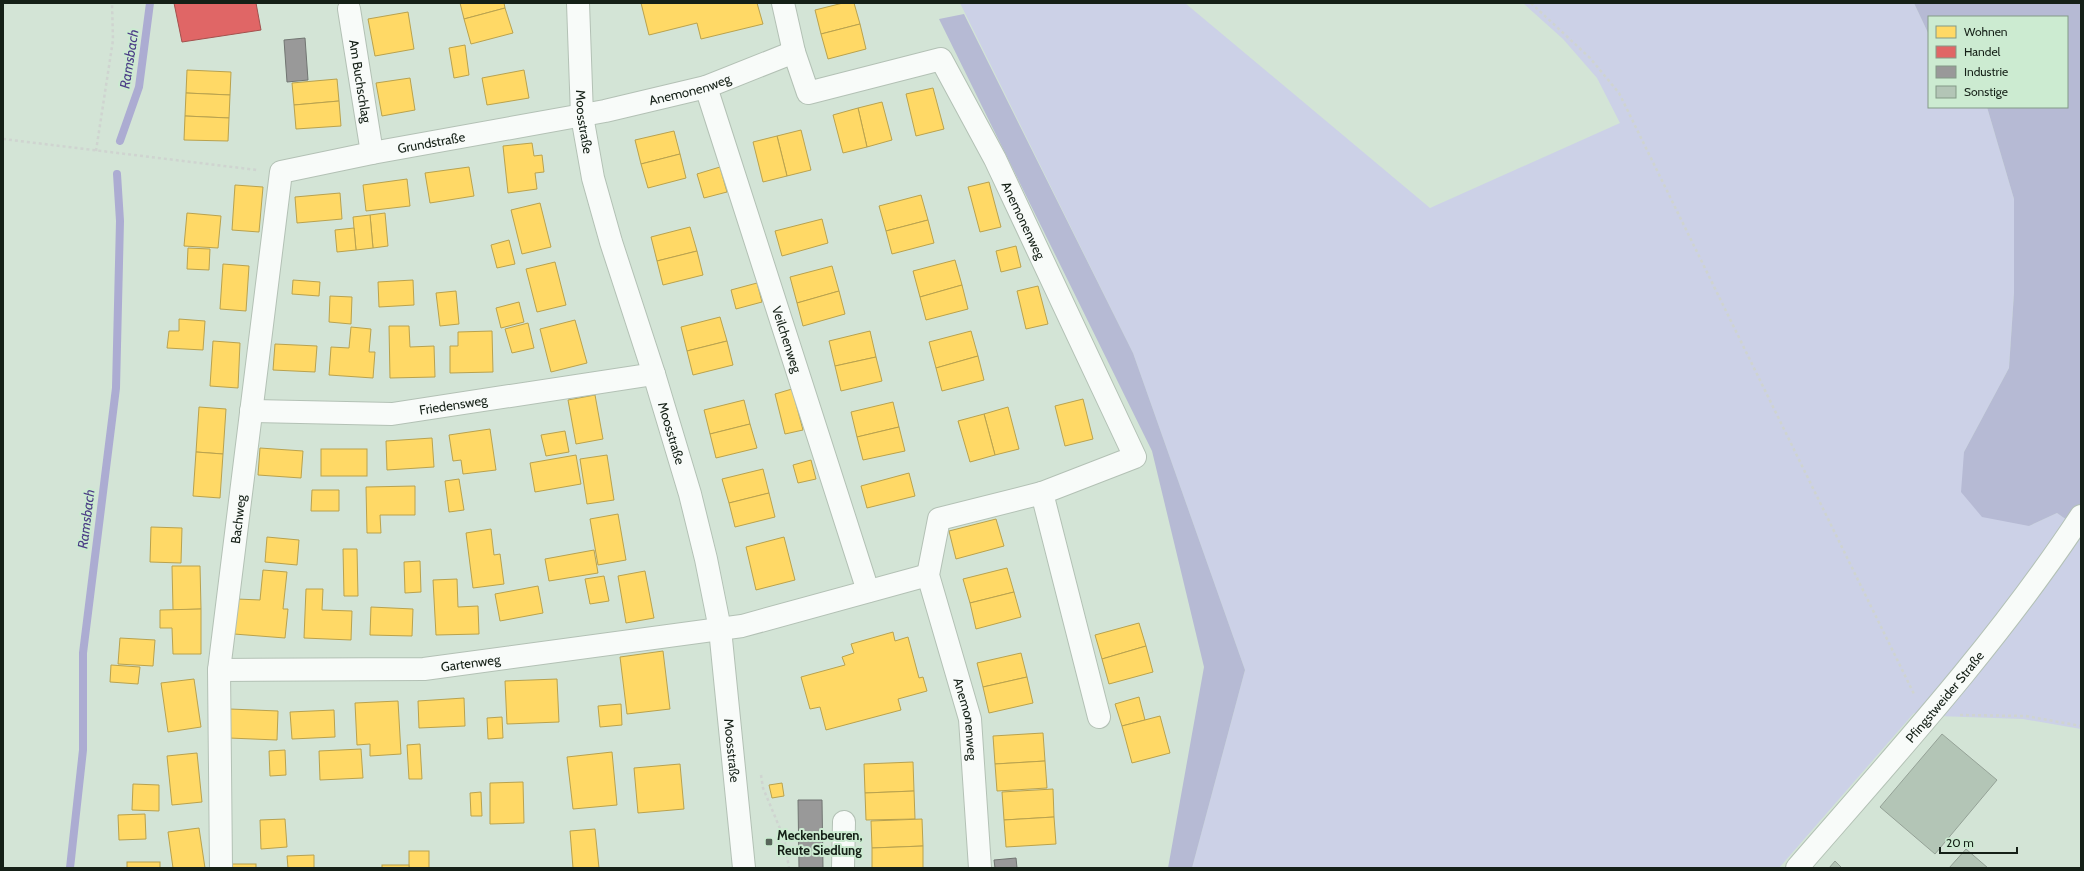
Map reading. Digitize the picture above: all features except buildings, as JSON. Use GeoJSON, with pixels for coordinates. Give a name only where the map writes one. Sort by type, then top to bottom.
{"type":"FeatureCollection","features":[{"type":"Feature","properties":{"kind":"street","name":"Moosstraße"},"geometry":{"type":"LineString","coordinates":[[578,3],[582,116],[593,178],[611,242],[654,374],[690,494],[706,559],[720,629],[744,868]]}},
{"type":"Feature","properties":{"kind":"street","name":"Anemonenweg"},"geometry":{"type":"LineString","coordinates":[[783,3],[794,52],[808,92],[941,59],[995,159],[1135,457],[1042,493],[939,519],[928,575],[970,720],[980,868]]}},
{"type":"Feature","properties":{"kind":"street","name":"Am Buchschlag"},"geometry":{"type":"LineString","coordinates":[[349,9],[372,153]]}},
{"type":"Feature","properties":{"kind":"street","name":"Anemonenweg"},"geometry":{"type":"LineString","coordinates":[[582,116],[706,87],[794,52]]}},
{"type":"Feature","properties":{"kind":"street","name":"Veilchenweg"},"geometry":{"type":"LineString","coordinates":[[706,87],[868,591]]}},
{"type":"Feature","properties":{"kind":"street","name":"Grundstraße"},"geometry":{"type":"LineString","coordinates":[[281,172],[372,153],[582,116]]}},
{"type":"Feature","properties":{"kind":"street","name":"Bachweg"},"geometry":{"type":"LineString","coordinates":[[221,868],[219,670],[281,172]]}},
{"type":"Feature","properties":{"kind":"street","name":"Friedensweg"},"geometry":{"type":"LineString","coordinates":[[251,411],[392,414],[654,374]]}},
{"type":"Feature","properties":{"kind":"street"},"geometry":{"type":"LineString","coordinates":[[1042,493],[1099,716]]}},
{"type":"Feature","properties":{"kind":"street","name":"Pfingstweider Straße"},"geometry":{"type":"LineString","coordinates":[[1797,868],[1932,713],[2044,572],[2081,516]]}},
{"type":"Feature","properties":{"kind":"street"},"geometry":{"type":"LineString","coordinates":[[720,629],[742,626],[928,575]]}},
{"type":"Feature","properties":{"kind":"street","name":"Gartenweg"},"geometry":{"type":"LineString","coordinates":[[219,670],[424,669],[720,629]]}},
{"type":"Feature","properties":{"kind":"street"},"geometry":{"type":"LineString","coordinates":[[843,868],[844,822]]}},
{"type":"Feature","properties":{"kind":"path"},"geometry":{"type":"LineString","coordinates":[[96,152],[113,40],[112,3]]}},
{"type":"Feature","properties":{"kind":"path"},"geometry":{"type":"LineString","coordinates":[[1531,3],[1590,58],[1619,93],[1932,713],[1949,715],[2026,716],[2081,726]]}},
{"type":"Feature","properties":{"kind":"path"},"geometry":{"type":"LineString","coordinates":[[3,139],[96,152],[281,172]]}},
{"type":"Feature","properties":{"kind":"shaded area"},"geometry":{"type":"Polygon","coordinates":[[[960,3],[1185,3],[1430,208],[1620,123],[1597,78],[1563,39],[1523,3],[1914,3],[1928,33],[1928,108],[1987,108],[2014,199],[2014,293],[2009,368],[1964,452],[2029,526],[2057,513],[2081,530],[2081,729],[2023,719],[1937,716],[1914,713],[1779,868],[1192,868],[1245,670],[1133,353],[960,3]]]}},
{"type":"Feature","properties":{"kind":"shaded area"},"geometry":{"type":"Polygon","coordinates":[[[1914,3],[2081,3],[2081,530],[2057,513],[2029,526],[1982,517],[1961,492],[1964,452],[2009,368],[2014,293],[2014,199],[1987,108],[2068,108],[2068,16],[1928,16],[1928,33],[1914,3]]]}},
{"type":"Feature","properties":{"kind":"shaded area"},"geometry":{"type":"Polygon","coordinates":[[[964,14],[1133,353],[1245,670],[1192,868],[1168,868],[1204,667],[1152,451],[939,19],[964,14]]]}},
{"type":"Feature","properties":{"kind":"waterway","name":"Ramsbach"},"geometry":{"type":"LineString","coordinates":[[120,141],[139,87],[150,3]]}},
{"type":"Feature","properties":{"kind":"waterway","name":"Ramsbach"},"geometry":{"type":"LineString","coordinates":[[70,868],[83,750],[83,653],[116,388],[120,221],[117,174]]}},
{"type":"Feature","properties":{"kind":"place","name":"Meckenbeuren, Reute Siedlung"},"geometry":{"type":"Point","coordinates":[769,842]}}]}
